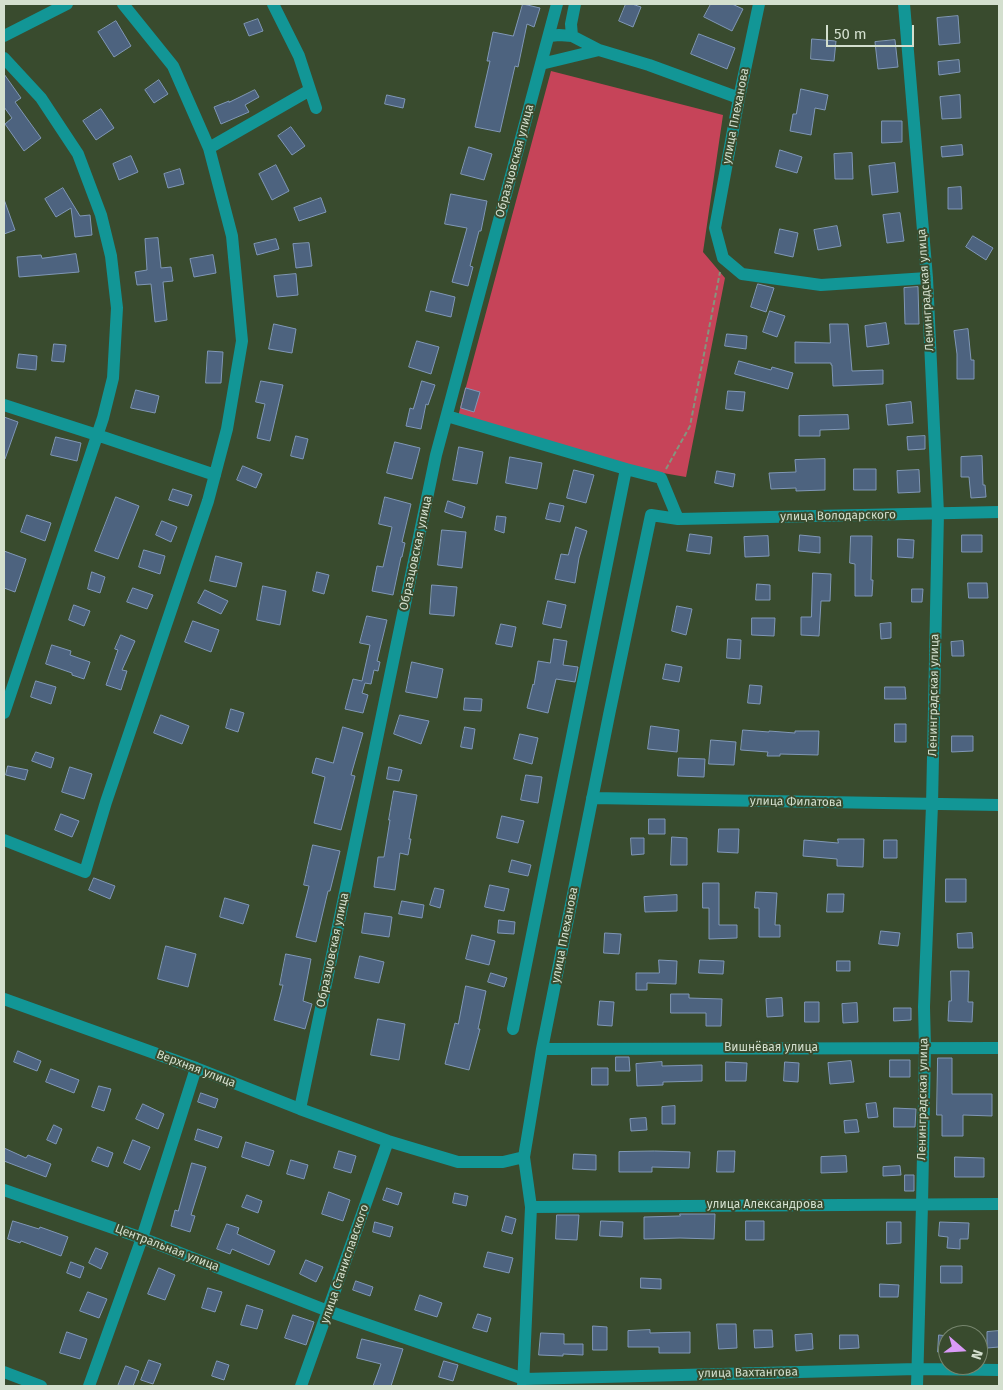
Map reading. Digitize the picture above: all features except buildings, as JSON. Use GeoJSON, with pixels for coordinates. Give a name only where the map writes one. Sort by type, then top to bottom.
{"type":"FeatureCollection","features":[{"type":"Feature","properties":{"kind":"street"},"geometry":{"type":"LineString","coordinates":[[4,36],[67,4]]}},
{"type":"Feature","properties":{"kind":"street"},"geometry":{"type":"LineString","coordinates":[[4,840],[85,872],[106,802],[208,501],[227,429],[242,341],[232,236],[209,148],[173,66],[123,4]]}},
{"type":"Feature","properties":{"kind":"street"},"geometry":{"type":"LineString","coordinates":[[273,4],[300,56],[316,108]]}},
{"type":"Feature","properties":{"kind":"street","name":"Образцовская улица"},"geometry":{"type":"LineString","coordinates":[[300,1109],[436,455],[550,36],[557,4]]}},
{"type":"Feature","properties":{"kind":"street"},"geometry":{"type":"LineString","coordinates":[[572,36],[571,24],[575,4]]}},
{"type":"Feature","properties":{"kind":"street","name":"улица Плеханова"},"geometry":{"type":"LineString","coordinates":[[723,258],[715,228],[739,98],[759,4]]}},
{"type":"Feature","properties":{"kind":"street","name":"Ленинградская улица"},"geometry":{"type":"LineString","coordinates":[[904,4],[927,278],[938,513],[932,804],[924,1007],[925,1048],[917,1386]]}},
{"type":"Feature","properties":{"kind":"street"},"geometry":{"type":"LineString","coordinates":[[550,36],[572,36],[599,50],[649,65],[739,98]]}},
{"type":"Feature","properties":{"kind":"street"},"geometry":{"type":"LineString","coordinates":[[541,64],[599,50]]}},
{"type":"Feature","properties":{"kind":"street"},"geometry":{"type":"LineString","coordinates":[[4,58],[41,98],[78,154],[101,215],[112,256],[116,308],[113,378],[103,418],[4,713]]}},
{"type":"Feature","properties":{"kind":"street"},"geometry":{"type":"LineString","coordinates":[[209,148],[310,90]]}},
{"type":"Feature","properties":{"kind":"street"},"geometry":{"type":"LineString","coordinates":[[723,258],[742,274],[821,285],[927,278]]}},
{"type":"Feature","properties":{"kind":"street"},"geometry":{"type":"LineString","coordinates":[[4,406],[215,475]]}},
{"type":"Feature","properties":{"kind":"street"},"geometry":{"type":"LineString","coordinates":[[447,416],[661,478],[678,519]]}},
{"type":"Feature","properties":{"kind":"street"},"geometry":{"type":"LineString","coordinates":[[513,1029],[626,469]]}},
{"type":"Feature","properties":{"kind":"street","name":"улица Володарского"},"geometry":{"type":"LineString","coordinates":[[678,519],[999,512]]}},
{"type":"Feature","properties":{"kind":"street","name":"улица Плеханова"},"geometry":{"type":"LineString","coordinates":[[524,1383],[531,1207],[524,1157],[542,1049],[651,515],[678,519]]}},
{"type":"Feature","properties":{"kind":"street","name":"улица Филатова"},"geometry":{"type":"LineString","coordinates":[[592,798],[999,805]]}},
{"type":"Feature","properties":{"kind":"street","name":"Верхняя улица"},"geometry":{"type":"LineString","coordinates":[[4,998],[388,1141],[458,1162],[504,1162],[524,1157]]}},
{"type":"Feature","properties":{"kind":"street","name":"Вишнёвая улица"},"geometry":{"type":"LineString","coordinates":[[542,1049],[999,1048]]}},
{"type":"Feature","properties":{"kind":"street"},"geometry":{"type":"LineString","coordinates":[[90,1386],[142,1238],[196,1068]]}},
{"type":"Feature","properties":{"kind":"street","name":"улица Станиславского"},"geometry":{"type":"LineString","coordinates":[[302,1386],[388,1141]]}},
{"type":"Feature","properties":{"kind":"street","name":"Центральная улица"},"geometry":{"type":"LineString","coordinates":[[4,1190],[142,1238],[328,1311]]}},
{"type":"Feature","properties":{"kind":"street","name":"улица Александрова"},"geometry":{"type":"LineString","coordinates":[[531,1207],[999,1204]]}},
{"type":"Feature","properties":{"kind":"street","name":"улица Вахтангова"},"geometry":{"type":"LineString","coordinates":[[328,1311],[524,1383],[917,1369],[999,1370]]}},
{"type":"Feature","properties":{"kind":"street"},"geometry":{"type":"LineString","coordinates":[[4,1372],[41,1386]]}},
{"type":"Feature","properties":{"kind":"path"},"geometry":{"type":"LineString","coordinates":[[661,478],[690,426],[723,258]]}},
{"type":"Feature","properties":{"kind":"shaded area"},"geometry":{"type":"Polygon","coordinates":[[[551,71],[723,115],[703,252],[725,278],[686,477],[623,466],[457,420],[551,71]]]}}]}
